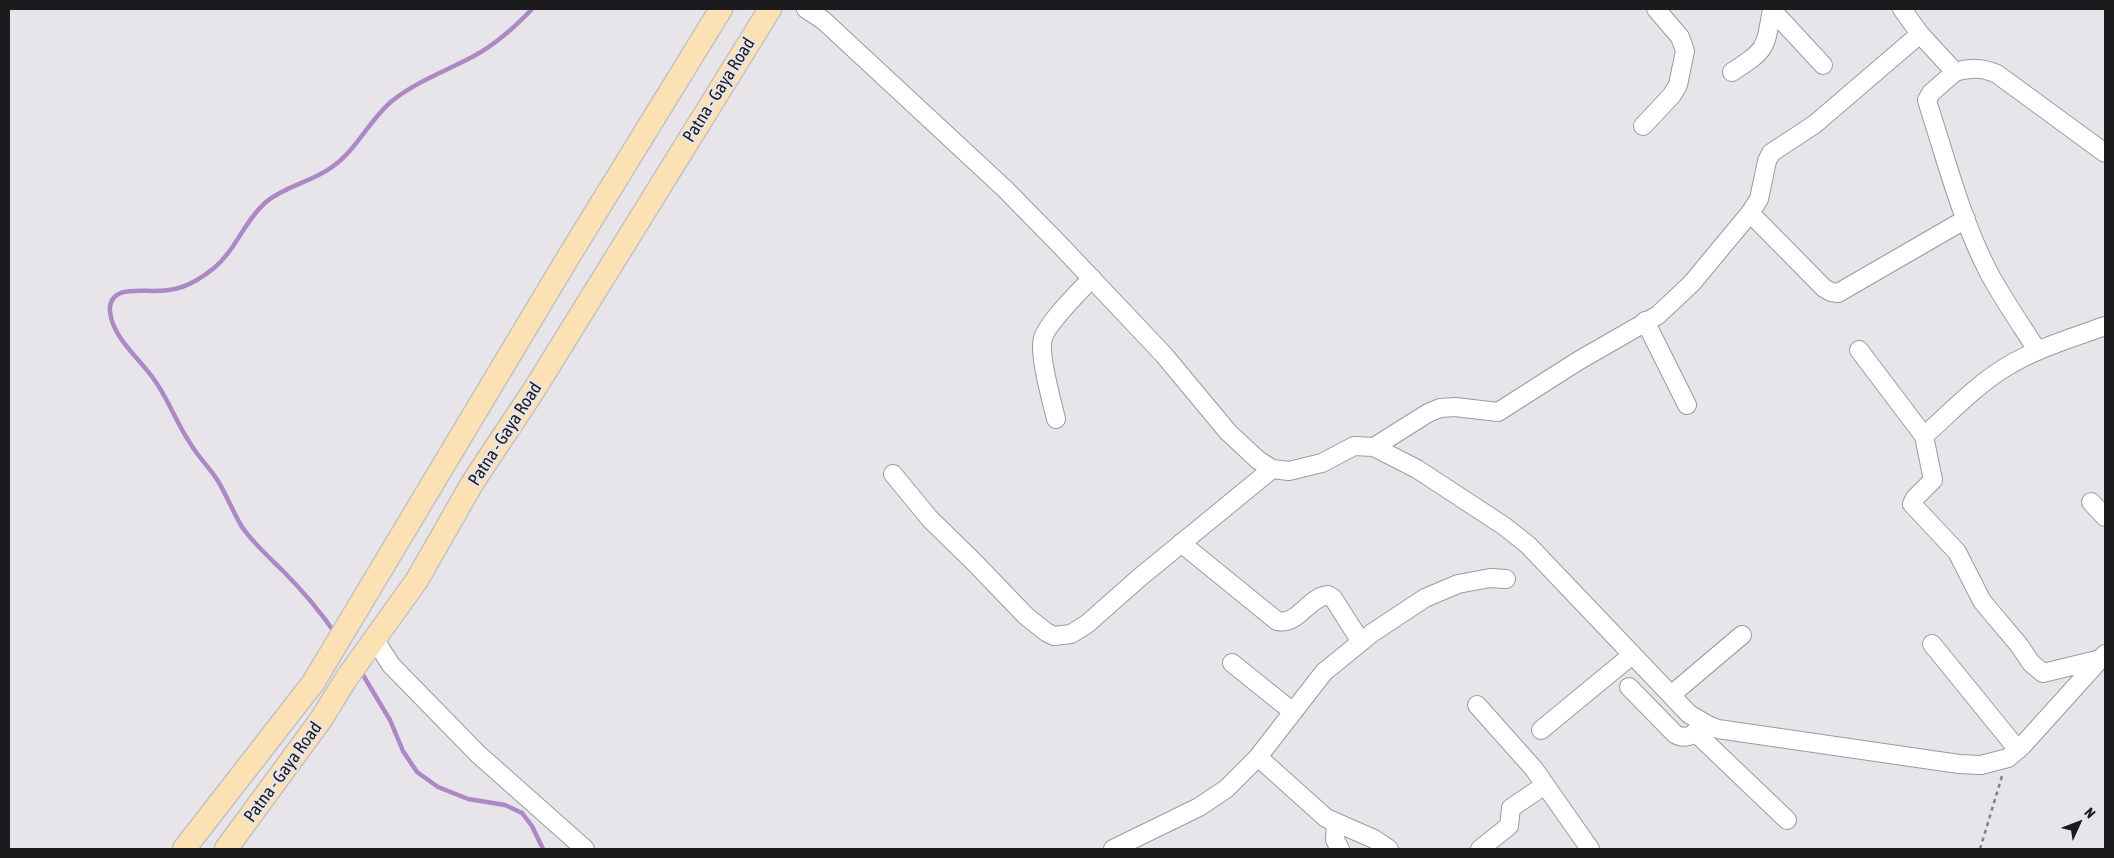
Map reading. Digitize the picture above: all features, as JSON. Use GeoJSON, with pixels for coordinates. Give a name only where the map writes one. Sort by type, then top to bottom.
{"type":"FeatureCollection","features":[{"type":"Feature","properties":{"kind":"main road"},"geometry":{"type":"LineString","coordinates":[[184,849],[313,683],[569,256],[721,9]]}},
{"type":"Feature","properties":{"kind":"main road","name":"Patna - Gaya Road"},"geometry":{"type":"LineString","coordinates":[[226,849],[283,773],[322,718],[346,679],[417,580],[473,482],[534,390],[770,9]]}},
{"type":"Feature","properties":{"kind":"street"},"geometry":{"type":"LineString","coordinates":[[806,9],[823,20],[1005,189],[1164,355],[1228,432],[1258,460],[1272,469],[1289,471],[1322,463],[1354,446],[1374,447],[1417,469],[1512,532],[1528,545],[1787,820]]}},
{"type":"Feature","properties":{"kind":"street"},"geometry":{"type":"LineString","coordinates":[[1643,126],[1672,95],[1678,85],[1685,51],[1680,37],[1656,9]]}},
{"type":"Feature","properties":{"kind":"street"},"geometry":{"type":"LineString","coordinates":[[1902,9],[1920,34],[1955,72]]}},
{"type":"Feature","properties":{"kind":"street"},"geometry":{"type":"LineString","coordinates":[[1772,10],[1823,64]]}},
{"type":"Feature","properties":{"kind":"street"},"geometry":{"type":"LineString","coordinates":[[1732,72],[1757,56],[1762,49],[1766,42],[1772,10]]}},
{"type":"Feature","properties":{"kind":"street"},"geometry":{"type":"LineString","coordinates":[[1374,447],[1428,413],[1440,408],[1455,407],[1498,412],[1658,314],[1692,283],[1750,213],[1759,199],[1767,161],[1771,153],[1815,124],[1920,34]]}},
{"type":"Feature","properties":{"kind":"street"},"geometry":{"type":"LineString","coordinates":[[2038,350],[1990,274],[1966,219],[1927,100],[1931,93],[1955,72],[1971,68],[1989,70],[2105,153]]}},
{"type":"Feature","properties":{"kind":"street"},"geometry":{"type":"LineString","coordinates":[[1750,213],[1824,288],[1838,293],[1966,219]]}},
{"type":"Feature","properties":{"kind":"street"},"geometry":{"type":"LineString","coordinates":[[1056,419],[1044,361],[1043,339],[1051,325],[1092,278]]}},
{"type":"Feature","properties":{"kind":"street"},"geometry":{"type":"LineString","coordinates":[[1645,322],[1687,405]]}},
{"type":"Feature","properties":{"kind":"street"},"geometry":{"type":"LineString","coordinates":[[1924,436],[1987,380],[2004,368],[2038,350],[2105,326]]}},
{"type":"Feature","properties":{"kind":"street"},"geometry":{"type":"LineString","coordinates":[[1859,350],[1924,436],[1933,480],[1915,498],[1912,504],[1957,552],[1990,612],[2020,644],[2031,663],[2044,673],[2103,657]]}},
{"type":"Feature","properties":{"kind":"street"},"geometry":{"type":"LineString","coordinates":[[893,474],[930,519],[1026,616],[1054,636],[1072,634],[1087,624],[1181,543],[1272,469]]}},
{"type":"Feature","properties":{"kind":"street"},"geometry":{"type":"LineString","coordinates":[[2091,502],[2105,517]]}},
{"type":"Feature","properties":{"kind":"street"},"geometry":{"type":"LineString","coordinates":[[1181,543],[1277,621],[1291,620],[1318,598],[1328,595],[1333,598],[1361,642]]}},
{"type":"Feature","properties":{"kind":"street"},"geometry":{"type":"LineString","coordinates":[[1113,849],[1133,845],[1212,799],[1238,778],[1258,757],[1324,672],[1361,642],[1425,598],[1473,580],[1506,579]]}},
{"type":"Feature","properties":{"kind":"street"},"geometry":{"type":"LineString","coordinates":[[1671,695],[1742,634]]}},
{"type":"Feature","properties":{"kind":"street"},"geometry":{"type":"LineString","coordinates":[[375,640],[390,666],[478,754],[585,849]]}},
{"type":"Feature","properties":{"kind":"street"},"geometry":{"type":"LineString","coordinates":[[1932,644],[2013,754]]}},
{"type":"Feature","properties":{"kind":"street"},"geometry":{"type":"LineString","coordinates":[[1541,730],[1632,655]]}},
{"type":"Feature","properties":{"kind":"street"},"geometry":{"type":"LineString","coordinates":[[1629,687],[1681,738],[1701,729],[1728,730],[1958,764],[1981,765],[2013,754],[2103,657]]}},
{"type":"Feature","properties":{"kind":"street"},"geometry":{"type":"LineString","coordinates":[[1232,663],[1293,712]]}},
{"type":"Feature","properties":{"kind":"street"},"geometry":{"type":"LineString","coordinates":[[1476,705],[1534,769],[1590,849]]}},
{"type":"Feature","properties":{"kind":"street"},"geometry":{"type":"LineString","coordinates":[[1258,757],[1326,818],[1374,839],[1389,849]]}},
{"type":"Feature","properties":{"kind":"street"},"geometry":{"type":"LineString","coordinates":[[1480,849],[1509,826],[1511,808],[1545,786]]}},
{"type":"Feature","properties":{"kind":"street"},"geometry":{"type":"LineString","coordinates":[[1336,823],[1335,840],[1340,849]]}},
{"type":"Feature","properties":{"kind":"path"},"geometry":{"type":"LineString","coordinates":[[1980,849],[2013,754]]}},
{"type":"Feature","properties":{"kind":"waterway"},"geometry":{"type":"LineString","coordinates":[[335,633],[304,593],[242,527],[218,481],[193,448],[158,386],[121,339],[112,321],[111,304],[114,298],[125,292],[175,289],[203,276],[222,261],[252,218],[266,202],[332,167],[348,153],[376,117],[392,101],[422,82],[474,56],[498,41],[532,9]]}},
{"type":"Feature","properties":{"kind":"waterway"},"geometry":{"type":"LineString","coordinates":[[360,670],[390,720],[403,751],[417,772],[438,787],[468,799],[505,805],[522,813],[532,826],[543,849]]}}]}
